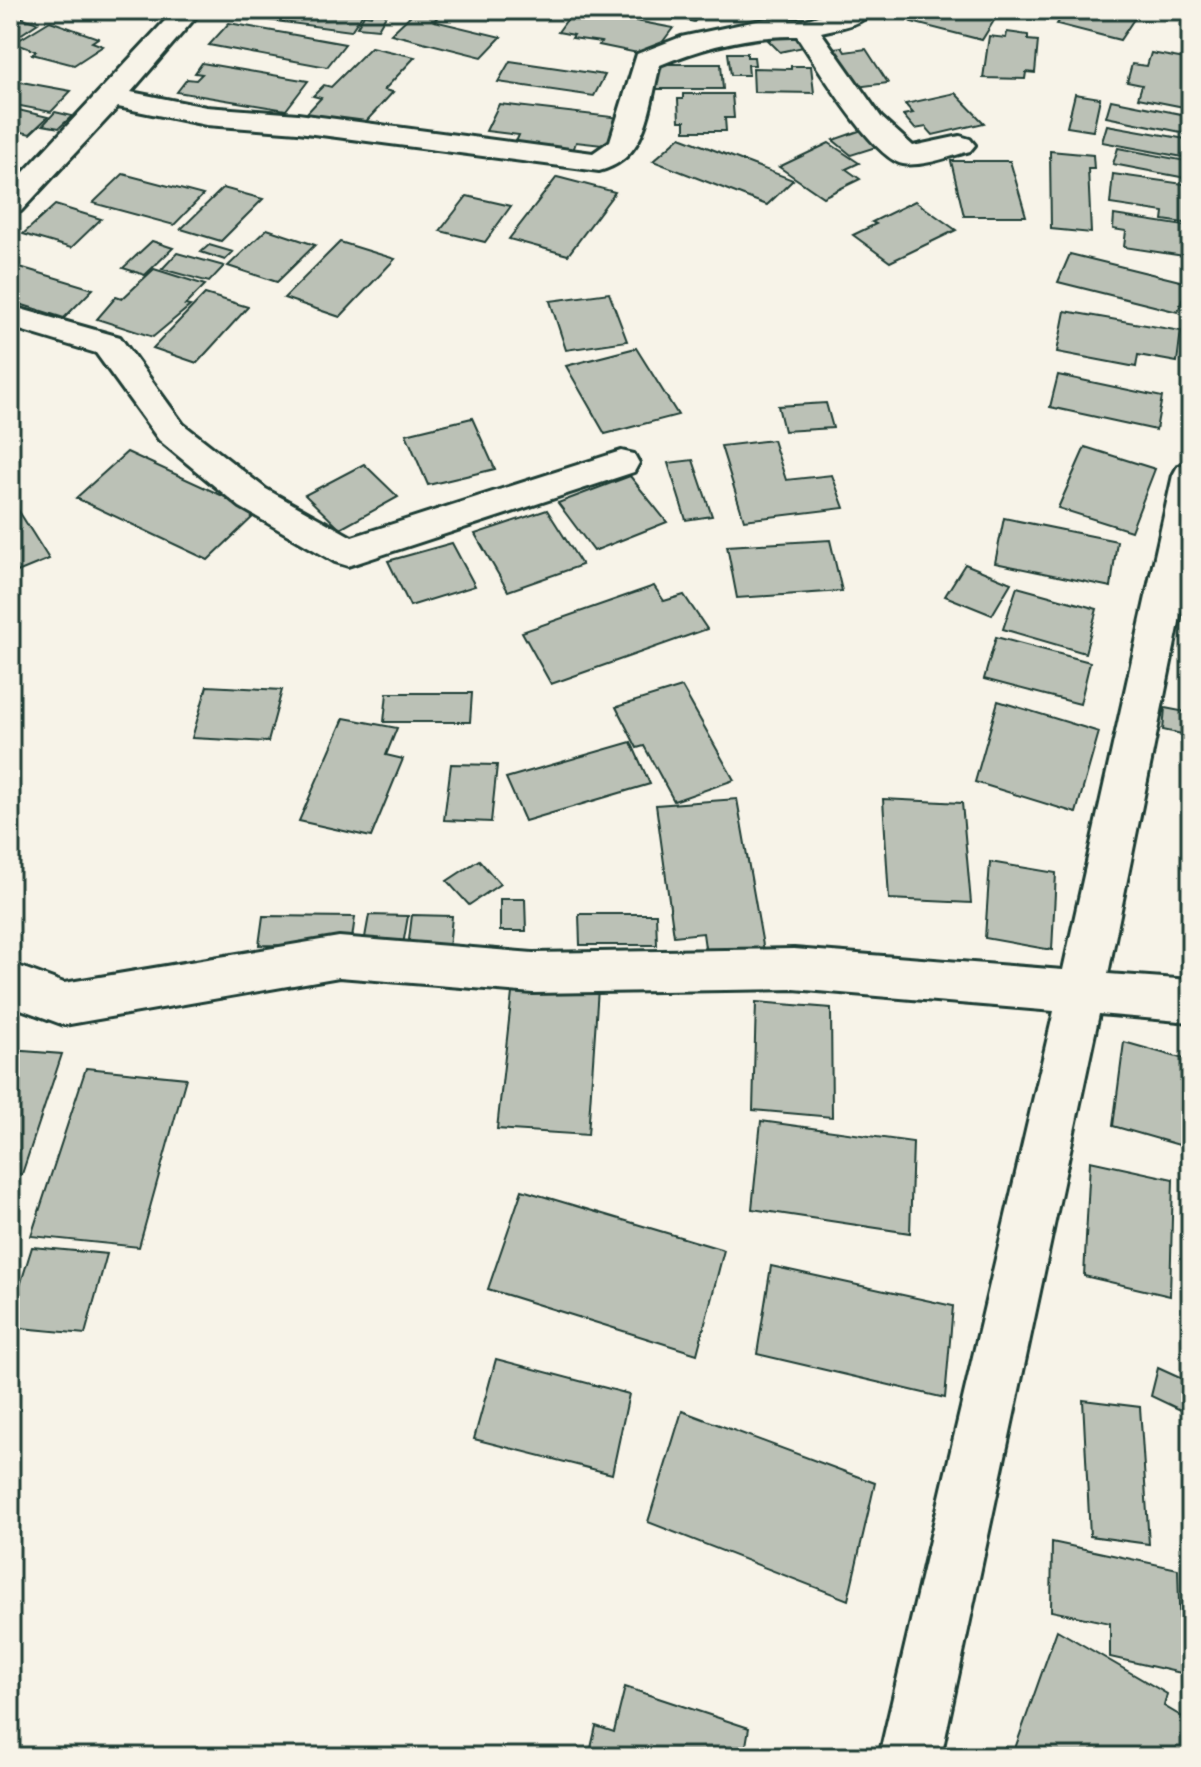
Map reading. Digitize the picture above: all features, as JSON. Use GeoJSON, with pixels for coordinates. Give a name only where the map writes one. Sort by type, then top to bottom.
{"type":"FeatureCollection","features":[{"type":"Feature","properties":{"kind":"street"},"geometry":{"type":"LineString","coordinates":[[10,205],[189,10]]}},
{"type":"Feature","properties":{"kind":"street"},"geometry":{"type":"LineString","coordinates":[[112,97],[206,116],[298,123],[522,156],[599,162],[624,145],[647,60],[691,43],[766,27],[805,28],[860,10]]}},
{"type":"Feature","properties":{"kind":"street"},"geometry":{"type":"LineString","coordinates":[[805,28],[871,123],[907,156],[960,145]]}},
{"type":"Feature","properties":{"kind":"street"},"geometry":{"type":"LineString","coordinates":[[10,316],[108,345],[171,432],[253,498],[348,552],[621,463]]}},
{"type":"Feature","properties":{"kind":"street"},"geometry":{"type":"LineString","coordinates":[[910,1757],[1081,992],[1191,475]]}},
{"type":"Feature","properties":{"kind":"street"},"geometry":{"type":"LineString","coordinates":[[10,984],[64,1004],[339,957],[533,973],[794,969],[1191,1001]]}},
{"type":"Feature","properties":{"kind":"building"},"geometry":{"type":"Polygon","coordinates":[[[250,10],[365,10],[351,31],[245,17],[250,10]]]}},
{"type":"Feature","properties":{"kind":"building"},"geometry":{"type":"Polygon","coordinates":[[[374,10],[389,10],[378,29],[357,27],[364,15],[371,16],[374,10]]]}},
{"type":"Feature","properties":{"kind":"building"},"geometry":{"type":"Polygon","coordinates":[[[407,10],[444,10],[434,21],[501,37],[482,57],[391,34],[411,15],[404,13],[407,10]]]}},
{"type":"Feature","properties":{"kind":"building"},"geometry":{"type":"Polygon","coordinates":[[[574,10],[673,28],[652,56],[599,45],[601,42],[572,38],[574,35],[558,32],[574,10]]]}},
{"type":"Feature","properties":{"kind":"building"},"geometry":{"type":"Polygon","coordinates":[[[644,10],[705,10],[694,22],[644,10]]]}},
{"type":"Feature","properties":{"kind":"building"},"geometry":{"type":"Polygon","coordinates":[[[919,10],[957,10],[995,19],[982,40],[911,22],[919,10]]]}},
{"type":"Feature","properties":{"kind":"building"},"geometry":{"type":"Polygon","coordinates":[[[969,10],[1015,10],[1011,18],[969,10]]]}},
{"type":"Feature","properties":{"kind":"building"},"geometry":{"type":"Polygon","coordinates":[[[1067,10],[1140,10],[1120,40],[1057,24],[1067,10]]]}},
{"type":"Feature","properties":{"kind":"building"},"geometry":{"type":"Polygon","coordinates":[[[20,17],[38,23],[14,39],[10,38],[10,24],[20,17]]]}},
{"type":"Feature","properties":{"kind":"building"},"geometry":{"type":"Polygon","coordinates":[[[50,21],[98,38],[92,42],[103,46],[74,65],[32,54],[36,51],[14,43],[50,21]]]}},
{"type":"Feature","properties":{"kind":"building"},"geometry":{"type":"Polygon","coordinates":[[[229,23],[345,44],[327,67],[209,45],[229,23]]]}},
{"type":"Feature","properties":{"kind":"building"},"geometry":{"type":"Polygon","coordinates":[[[801,32],[813,45],[780,52],[768,40],[801,32]]]}},
{"type":"Feature","properties":{"kind":"building"},"geometry":{"type":"Polygon","coordinates":[[[1007,32],[1028,35],[1028,40],[1038,41],[1035,73],[1026,72],[1025,79],[983,78],[989,36],[1006,38],[1007,32]]]}},
{"type":"Feature","properties":{"kind":"building"},"geometry":{"type":"Polygon","coordinates":[[[371,47],[415,57],[384,90],[393,92],[361,127],[306,114],[321,98],[313,96],[324,85],[331,87],[371,47]]]}},
{"type":"Feature","properties":{"kind":"building"},"geometry":{"type":"Polygon","coordinates":[[[842,47],[845,52],[866,49],[888,83],[848,88],[824,49],[842,47]]]}},
{"type":"Feature","properties":{"kind":"building"},"geometry":{"type":"Polygon","coordinates":[[[728,53],[747,53],[747,57],[754,57],[755,65],[748,65],[749,75],[731,75],[728,53]]]}},
{"type":"Feature","properties":{"kind":"building"},"geometry":{"type":"Polygon","coordinates":[[[1151,53],[1191,60],[1191,78],[1184,107],[1138,98],[1142,85],[1127,82],[1132,64],[1147,66],[1151,53]]]}},
{"type":"Feature","properties":{"kind":"building"},"geometry":{"type":"Polygon","coordinates":[[[510,61],[605,75],[594,96],[498,82],[510,61]]]}},
{"type":"Feature","properties":{"kind":"building"},"geometry":{"type":"Polygon","coordinates":[[[202,63],[308,81],[286,110],[177,92],[187,79],[196,80],[202,74],[195,73],[202,63]]]}},
{"type":"Feature","properties":{"kind":"building"},"geometry":{"type":"Polygon","coordinates":[[[651,64],[721,64],[723,89],[652,89],[651,64]]]}},
{"type":"Feature","properties":{"kind":"building"},"geometry":{"type":"Polygon","coordinates":[[[791,66],[811,66],[814,93],[754,92],[753,68],[791,69],[791,66]]]}},
{"type":"Feature","properties":{"kind":"building"},"geometry":{"type":"Polygon","coordinates":[[[16,81],[71,91],[51,112],[10,104],[10,87],[16,81]]]}},
{"type":"Feature","properties":{"kind":"building"},"geometry":{"type":"Polygon","coordinates":[[[955,93],[984,123],[933,135],[926,127],[915,129],[903,115],[913,113],[905,104],[955,93]]]}},
{"type":"Feature","properties":{"kind":"building"},"geometry":{"type":"Polygon","coordinates":[[[683,94],[732,94],[734,118],[725,118],[726,131],[685,131],[685,121],[679,121],[678,99],[683,99],[683,94]]]}},
{"type":"Feature","properties":{"kind":"building"},"geometry":{"type":"Polygon","coordinates":[[[1075,94],[1100,98],[1093,131],[1067,127],[1075,94]]]}},
{"type":"Feature","properties":{"kind":"building"},"geometry":{"type":"Polygon","coordinates":[[[1111,100],[1191,116],[1191,134],[1106,117],[1111,100]]]}},
{"type":"Feature","properties":{"kind":"building"},"geometry":{"type":"Polygon","coordinates":[[[499,104],[621,118],[611,146],[576,142],[573,151],[515,144],[519,135],[486,131],[499,104]]]}},
{"type":"Feature","properties":{"kind":"building"},"geometry":{"type":"Polygon","coordinates":[[[10,108],[48,117],[30,134],[10,129],[10,108]]]}},
{"type":"Feature","properties":{"kind":"building"},"geometry":{"type":"Polygon","coordinates":[[[55,112],[72,116],[59,128],[43,125],[55,112]]]}},
{"type":"Feature","properties":{"kind":"building"},"geometry":{"type":"Polygon","coordinates":[[[1107,125],[1186,139],[1183,157],[1102,142],[1107,125]]]}},
{"type":"Feature","properties":{"kind":"building"},"geometry":{"type":"Polygon","coordinates":[[[862,130],[879,146],[851,155],[833,140],[862,130]]]}},
{"type":"Feature","properties":{"kind":"building"},"geometry":{"type":"Polygon","coordinates":[[[680,137],[793,180],[767,205],[653,161],[680,137]]]}},
{"type":"Feature","properties":{"kind":"building"},"geometry":{"type":"Polygon","coordinates":[[[829,143],[859,163],[846,169],[860,179],[823,197],[779,167],[829,143]]]}},
{"type":"Feature","properties":{"kind":"building"},"geometry":{"type":"Polygon","coordinates":[[[1118,148],[1191,162],[1191,179],[1113,164],[1118,148]]]}},
{"type":"Feature","properties":{"kind":"building"},"geometry":{"type":"Polygon","coordinates":[[[1050,151],[1093,155],[1094,169],[1088,169],[1091,233],[1051,229],[1050,151]]]}},
{"type":"Feature","properties":{"kind":"building"},"geometry":{"type":"Polygon","coordinates":[[[951,161],[1010,161],[1026,216],[964,216],[951,161]]]}},
{"type":"Feature","properties":{"kind":"building"},"geometry":{"type":"Polygon","coordinates":[[[123,174],[203,195],[174,225],[93,203],[123,174]]]}},
{"type":"Feature","properties":{"kind":"building"},"geometry":{"type":"Polygon","coordinates":[[[1113,174],[1191,185],[1191,224],[1163,220],[1164,212],[1110,204],[1113,174]]]}},
{"type":"Feature","properties":{"kind":"building"},"geometry":{"type":"Polygon","coordinates":[[[557,177],[615,192],[568,255],[509,239],[557,177]]]}},
{"type":"Feature","properties":{"kind":"building"},"geometry":{"type":"Polygon","coordinates":[[[223,188],[263,199],[221,241],[181,229],[223,188]]]}},
{"type":"Feature","properties":{"kind":"building"},"geometry":{"type":"Polygon","coordinates":[[[467,196],[511,206],[485,242],[440,231],[467,196]]]}},
{"type":"Feature","properties":{"kind":"building"},"geometry":{"type":"Polygon","coordinates":[[[915,201],[956,230],[890,262],[853,235],[876,224],[872,222],[915,201]]]}},
{"type":"Feature","properties":{"kind":"building"},"geometry":{"type":"Polygon","coordinates":[[[55,205],[101,219],[71,248],[23,234],[55,205]]]}},
{"type":"Feature","properties":{"kind":"building"},"geometry":{"type":"Polygon","coordinates":[[[1114,215],[1191,227],[1191,257],[1124,247],[1126,231],[1113,229],[1114,215]]]}},
{"type":"Feature","properties":{"kind":"building"},"geometry":{"type":"Polygon","coordinates":[[[267,229],[315,245],[277,282],[228,266],[267,229]]]}},
{"type":"Feature","properties":{"kind":"building"},"geometry":{"type":"Polygon","coordinates":[[[152,241],[173,248],[145,275],[123,268],[152,241]]]}},
{"type":"Feature","properties":{"kind":"building"},"geometry":{"type":"Polygon","coordinates":[[[340,242],[395,259],[340,317],[284,298],[340,242]]]}},
{"type":"Feature","properties":{"kind":"building"},"geometry":{"type":"Polygon","coordinates":[[[209,245],[233,252],[225,260],[201,252],[209,245]]]}},
{"type":"Feature","properties":{"kind":"building"},"geometry":{"type":"Polygon","coordinates":[[[177,253],[224,266],[209,282],[162,269],[177,253]]]}},
{"type":"Feature","properties":{"kind":"building"},"geometry":{"type":"Polygon","coordinates":[[[1070,254],[1188,283],[1178,312],[1058,282],[1070,254]]]}},
{"type":"Feature","properties":{"kind":"building"},"geometry":{"type":"Polygon","coordinates":[[[10,264],[93,289],[64,318],[10,301],[10,264]]]}},
{"type":"Feature","properties":{"kind":"building"},"geometry":{"type":"Polygon","coordinates":[[[154,269],[205,285],[185,305],[190,306],[153,337],[97,319],[116,297],[122,299],[154,269]]]}},
{"type":"Feature","properties":{"kind":"building"},"geometry":{"type":"Polygon","coordinates":[[[609,293],[627,341],[566,350],[550,301],[609,293]]]}},
{"type":"Feature","properties":{"kind":"building"},"geometry":{"type":"Polygon","coordinates":[[[205,294],[248,307],[197,363],[153,348],[205,294]]]}},
{"type":"Feature","properties":{"kind":"building"},"geometry":{"type":"Polygon","coordinates":[[[1065,311],[1181,331],[1177,362],[1138,355],[1136,367],[1057,352],[1065,311]]]}},
{"type":"Feature","properties":{"kind":"building"},"geometry":{"type":"Polygon","coordinates":[[[636,348],[678,415],[605,434],[566,366],[636,348]]]}},
{"type":"Feature","properties":{"kind":"building"},"geometry":{"type":"Polygon","coordinates":[[[1058,375],[1162,397],[1156,430],[1050,407],[1058,375]]]}},
{"type":"Feature","properties":{"kind":"building"},"geometry":{"type":"Polygon","coordinates":[[[826,403],[833,428],[784,431],[778,406],[826,403]]]}},
{"type":"Feature","properties":{"kind":"building"},"geometry":{"type":"Polygon","coordinates":[[[472,418],[495,469],[428,485],[406,434],[472,418]]]}},
{"type":"Feature","properties":{"kind":"building"},"geometry":{"type":"Polygon","coordinates":[[[773,440],[786,480],[832,475],[844,508],[744,520],[721,446],[773,440]]]}},
{"type":"Feature","properties":{"kind":"building"},"geometry":{"type":"Polygon","coordinates":[[[1085,447],[1155,469],[1131,531],[1058,508],[1085,447]]]}},
{"type":"Feature","properties":{"kind":"building"},"geometry":{"type":"Polygon","coordinates":[[[127,452],[258,512],[208,560],[76,498],[127,452]]]}},
{"type":"Feature","properties":{"kind":"building"},"geometry":{"type":"Polygon","coordinates":[[[693,460],[712,516],[686,520],[668,463],[693,460]]]}},
{"type":"Feature","properties":{"kind":"building"},"geometry":{"type":"Polygon","coordinates":[[[364,464],[398,497],[340,529],[305,495],[364,464]]]}},
{"type":"Feature","properties":{"kind":"building"},"geometry":{"type":"Polygon","coordinates":[[[630,476],[667,522],[594,551],[558,503],[630,476]]]}},
{"type":"Feature","properties":{"kind":"building"},"geometry":{"type":"Polygon","coordinates":[[[10,497],[49,559],[10,575],[10,497]]]}},
{"type":"Feature","properties":{"kind":"building"},"geometry":{"type":"Polygon","coordinates":[[[547,510],[582,565],[508,591],[475,534],[547,510]]]}},
{"type":"Feature","properties":{"kind":"building"},"geometry":{"type":"Polygon","coordinates":[[[1004,518],[1117,541],[1111,587],[995,563],[1004,518]]]}},
{"type":"Feature","properties":{"kind":"building"},"geometry":{"type":"Polygon","coordinates":[[[830,540],[842,591],[737,598],[727,546],[830,540]]]}},
{"type":"Feature","properties":{"kind":"building"},"geometry":{"type":"Polygon","coordinates":[[[452,543],[475,586],[410,606],[388,561],[452,543]]]}},
{"type":"Feature","properties":{"kind":"building"},"geometry":{"type":"Polygon","coordinates":[[[965,564],[1011,583],[992,615],[945,596],[965,564]]]}},
{"type":"Feature","properties":{"kind":"building"},"geometry":{"type":"Polygon","coordinates":[[[654,586],[664,601],[684,595],[707,629],[551,684],[522,632],[654,586]]]}},
{"type":"Feature","properties":{"kind":"building"},"geometry":{"type":"Polygon","coordinates":[[[1017,587],[1097,609],[1085,653],[1003,629],[1017,587]]]}},
{"type":"Feature","properties":{"kind":"building"},"geometry":{"type":"Polygon","coordinates":[[[996,637],[1090,662],[1080,704],[984,679],[996,637]]]}},
{"type":"Feature","properties":{"kind":"building"},"geometry":{"type":"Polygon","coordinates":[[[207,686],[282,690],[268,742],[192,738],[207,686]]]}},
{"type":"Feature","properties":{"kind":"building"},"geometry":{"type":"Polygon","coordinates":[[[682,687],[734,780],[674,801],[644,746],[637,748],[616,707],[682,687]]]}},
{"type":"Feature","properties":{"kind":"building"},"geometry":{"type":"Polygon","coordinates":[[[387,693],[472,693],[470,722],[384,722],[387,693]]]}},
{"type":"Feature","properties":{"kind":"building"},"geometry":{"type":"Polygon","coordinates":[[[998,701],[1099,732],[1076,813],[975,782],[998,701]]]}},
{"type":"Feature","properties":{"kind":"building"},"geometry":{"type":"Polygon","coordinates":[[[1165,708],[1191,713],[1191,736],[1163,730],[1165,708]]]}},
{"type":"Feature","properties":{"kind":"building"},"geometry":{"type":"Polygon","coordinates":[[[344,718],[397,728],[386,755],[403,759],[371,837],[299,821],[344,718]]]}},
{"type":"Feature","properties":{"kind":"building"},"geometry":{"type":"Polygon","coordinates":[[[631,742],[650,784],[525,821],[506,778],[631,742]]]}},
{"type":"Feature","properties":{"kind":"building"},"geometry":{"type":"Polygon","coordinates":[[[451,764],[497,765],[491,822],[444,820],[451,764]]]}},
{"type":"Feature","properties":{"kind":"building"},"geometry":{"type":"Polygon","coordinates":[[[737,799],[764,951],[706,955],[703,933],[674,936],[656,805],[737,799]]]}},
{"type":"Feature","properties":{"kind":"building"},"geometry":{"type":"Polygon","coordinates":[[[883,799],[962,803],[971,903],[889,899],[883,799]]]}},
{"type":"Feature","properties":{"kind":"building"},"geometry":{"type":"Polygon","coordinates":[[[479,860],[500,884],[469,905],[447,881],[479,860]]]}},
{"type":"Feature","properties":{"kind":"building"},"geometry":{"type":"Polygon","coordinates":[[[990,862],[1056,873],[1052,950],[985,938],[990,862]]]}},
{"type":"Feature","properties":{"kind":"building"},"geometry":{"type":"Polygon","coordinates":[[[500,899],[525,899],[526,931],[500,931],[500,899]]]}},
{"type":"Feature","properties":{"kind":"building"},"geometry":{"type":"Polygon","coordinates":[[[579,914],[656,914],[657,945],[580,945],[579,914]]]}},
{"type":"Feature","properties":{"kind":"building"},"geometry":{"type":"Polygon","coordinates":[[[369,915],[408,916],[403,945],[364,943],[369,915]]]}},
{"type":"Feature","properties":{"kind":"building"},"geometry":{"type":"Polygon","coordinates":[[[412,915],[452,916],[449,949],[408,948],[412,915]]]}},
{"type":"Feature","properties":{"kind":"building"},"geometry":{"type":"Polygon","coordinates":[[[263,916],[355,917],[351,946],[259,945],[263,916]]]}},
{"type":"Feature","properties":{"kind":"building"},"geometry":{"type":"Polygon","coordinates":[[[513,984],[598,988],[588,1135],[497,1129],[513,984]]]}},
{"type":"Feature","properties":{"kind":"building"},"geometry":{"type":"Polygon","coordinates":[[[756,1002],[831,1008],[832,1117],[753,1110],[756,1002]]]}},
{"type":"Feature","properties":{"kind":"building"},"geometry":{"type":"Polygon","coordinates":[[[1124,1042],[1191,1061],[1186,1147],[1113,1126],[1124,1042]]]}},
{"type":"Feature","properties":{"kind":"building"},"geometry":{"type":"Polygon","coordinates":[[[10,1050],[62,1054],[22,1174],[10,1173],[10,1050]]]}},
{"type":"Feature","properties":{"kind":"building"},"geometry":{"type":"Polygon","coordinates":[[[86,1068],[186,1078],[139,1247],[31,1236],[86,1068]]]}},
{"type":"Feature","properties":{"kind":"building"},"geometry":{"type":"Polygon","coordinates":[[[761,1121],[913,1142],[910,1233],[752,1209],[761,1121]]]}},
{"type":"Feature","properties":{"kind":"building"},"geometry":{"type":"Polygon","coordinates":[[[1090,1161],[1173,1179],[1170,1296],[1084,1276],[1090,1161]]]}},
{"type":"Feature","properties":{"kind":"building"},"geometry":{"type":"Polygon","coordinates":[[[522,1190],[724,1250],[697,1354],[488,1289],[522,1190]]]}},
{"type":"Feature","properties":{"kind":"building"},"geometry":{"type":"Polygon","coordinates":[[[32,1247],[107,1254],[85,1334],[10,1327],[32,1247]]]}},
{"type":"Feature","properties":{"kind":"building"},"geometry":{"type":"Polygon","coordinates":[[[771,1266],[953,1306],[945,1398],[757,1354],[771,1266]]]}},
{"type":"Feature","properties":{"kind":"building"},"geometry":{"type":"Polygon","coordinates":[[[496,1359],[629,1394],[612,1474],[474,1439],[496,1359]]]}},
{"type":"Feature","properties":{"kind":"building"},"geometry":{"type":"Polygon","coordinates":[[[1158,1368],[1191,1383],[1191,1415],[1151,1396],[1158,1368]]]}},
{"type":"Feature","properties":{"kind":"building"},"geometry":{"type":"Polygon","coordinates":[[[1083,1400],[1140,1407],[1149,1544],[1090,1536],[1083,1400]]]}},
{"type":"Feature","properties":{"kind":"building"},"geometry":{"type":"Polygon","coordinates":[[[682,1411],[875,1483],[848,1600],[648,1522],[682,1411]]]}},
{"type":"Feature","properties":{"kind":"building"},"geometry":{"type":"Polygon","coordinates":[[[1052,1542],[1178,1569],[1181,1673],[1110,1657],[1110,1623],[1051,1611],[1052,1542]]]}},
{"type":"Feature","properties":{"kind":"building"},"geometry":{"type":"Polygon","coordinates":[[[1057,1630],[1167,1694],[1164,1706],[1191,1722],[1191,1757],[1012,1757],[1057,1630]]]}},
{"type":"Feature","properties":{"kind":"building"},"geometry":{"type":"Polygon","coordinates":[[[625,1687],[749,1728],[744,1757],[589,1757],[596,1726],[614,1732],[625,1687]]]}}]}
